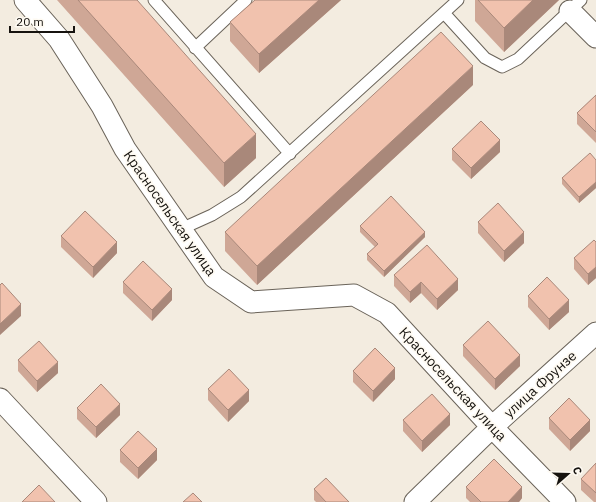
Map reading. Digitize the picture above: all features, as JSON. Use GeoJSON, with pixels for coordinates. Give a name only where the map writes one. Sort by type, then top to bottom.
{"type":"FeatureCollection","features":[{"type":"Feature","properties":{"kind":"street","name":"Красносельская улица"},"geometry":{"type":"LineString","coordinates":[[25,0],[59,39],[102,106],[125,149],[214,277],[251,302],[354,294],[387,313],[492,427],[565,502]]}},
{"type":"Feature","properties":{"kind":"street"},"geometry":{"type":"LineString","coordinates":[[576,5],[596,37]]}},
{"type":"Feature","properties":{"kind":"street","name":"улица Фрунзе"},"geometry":{"type":"LineString","coordinates":[[415,502],[492,427],[596,333]]}},
{"type":"Feature","properties":{"kind":"street"},"geometry":{"type":"LineString","coordinates":[[0,399],[96,502]]}},
{"type":"Feature","properties":{"kind":"lane"},"geometry":{"type":"LineString","coordinates":[[154,0],[290,154]]}},
{"type":"Feature","properties":{"kind":"lane"},"geometry":{"type":"LineString","coordinates":[[195,48],[246,0]]}},
{"type":"Feature","properties":{"kind":"lane"},"geometry":{"type":"LineString","coordinates":[[181,229],[212,214],[241,197],[458,0]]}},
{"type":"Feature","properties":{"kind":"lane"},"geometry":{"type":"LineString","coordinates":[[444,13],[485,58],[502,67],[518,58],[576,5]]}},
{"type":"Feature","properties":{"kind":"building"},"geometry":{"type":"Polygon","coordinates":[[[78,0],[137,0],[256,134],[224,163],[78,0]]]}},
{"type":"Feature","properties":{"kind":"building"},"geometry":{"type":"Polygon","coordinates":[[[255,0],[319,0],[259,54],[230,22],[255,0]]]}},
{"type":"Feature","properties":{"kind":"building"},"geometry":{"type":"Polygon","coordinates":[[[478,0],[533,0],[504,28],[478,0]]]}},
{"type":"Feature","properties":{"kind":"building"},"geometry":{"type":"Polygon","coordinates":[[[441,32],[473,66],[257,266],[225,232],[441,32]]]}},
{"type":"Feature","properties":{"kind":"building"},"geometry":{"type":"Polygon","coordinates":[[[596,95],[596,132],[577,113],[596,95]]]}},
{"type":"Feature","properties":{"kind":"building"},"geometry":{"type":"Polygon","coordinates":[[[481,121],[500,140],[471,168],[452,149],[481,121]]]}},
{"type":"Feature","properties":{"kind":"building"},"geometry":{"type":"Polygon","coordinates":[[[590,153],[596,160],[596,182],[579,197],[562,178],[590,153]]]}},
{"type":"Feature","properties":{"kind":"building"},"geometry":{"type":"Polygon","coordinates":[[[391,196],[425,232],[384,271],[367,254],[378,244],[360,226],[391,196]]]}},
{"type":"Feature","properties":{"kind":"building"},"geometry":{"type":"Polygon","coordinates":[[[498,203],[524,232],[504,251],[478,222],[498,203]]]}},
{"type":"Feature","properties":{"kind":"building"},"geometry":{"type":"Polygon","coordinates":[[[85,211],[117,242],[93,267],[61,236],[85,211]]]}},
{"type":"Feature","properties":{"kind":"building"},"geometry":{"type":"Polygon","coordinates":[[[594,240],[596,242],[596,267],[588,274],[574,258],[594,240]]]}},
{"type":"Feature","properties":{"kind":"building"},"geometry":{"type":"Polygon","coordinates":[[[427,245],[458,279],[437,299],[421,282],[410,292],[394,275],[427,245]]]}},
{"type":"Feature","properties":{"kind":"building"},"geometry":{"type":"Polygon","coordinates":[[[143,261],[172,289],[152,310],[123,282],[143,261]]]}},
{"type":"Feature","properties":{"kind":"building"},"geometry":{"type":"Polygon","coordinates":[[[547,277],[569,300],[549,319],[528,296],[547,277]]]}},
{"type":"Feature","properties":{"kind":"building"},"geometry":{"type":"Polygon","coordinates":[[[2,283],[21,304],[0,324],[0,285],[2,283]]]}},
{"type":"Feature","properties":{"kind":"building"},"geometry":{"type":"Polygon","coordinates":[[[488,321],[520,355],[495,379],[463,345],[488,321]]]}},
{"type":"Feature","properties":{"kind":"building"},"geometry":{"type":"Polygon","coordinates":[[[39,341],[58,362],[37,381],[18,360],[39,341]]]}},
{"type":"Feature","properties":{"kind":"building"},"geometry":{"type":"Polygon","coordinates":[[[375,348],[395,368],[373,391],[353,371],[375,348]]]}},
{"type":"Feature","properties":{"kind":"building"},"geometry":{"type":"Polygon","coordinates":[[[229,369],[249,390],[228,410],[208,389],[229,369]]]}},
{"type":"Feature","properties":{"kind":"building"},"geometry":{"type":"Polygon","coordinates":[[[101,384],[120,404],[96,427],[77,408],[101,384]]]}},
{"type":"Feature","properties":{"kind":"building"},"geometry":{"type":"Polygon","coordinates":[[[432,394],[450,414],[422,441],[403,420],[432,394]]]}},
{"type":"Feature","properties":{"kind":"building"},"geometry":{"type":"Polygon","coordinates":[[[569,398],[590,420],[570,440],[549,418],[569,398]]]}},
{"type":"Feature","properties":{"kind":"building"},"geometry":{"type":"Polygon","coordinates":[[[138,431],[157,449],[138,468],[120,450],[138,431]]]}},
{"type":"Feature","properties":{"kind":"building"},"geometry":{"type":"Polygon","coordinates":[[[494,459],[522,487],[508,502],[481,502],[466,487],[494,459]]]}},
{"type":"Feature","properties":{"kind":"building"},"geometry":{"type":"Polygon","coordinates":[[[596,463],[596,493],[581,479],[596,463]]]}},
{"type":"Feature","properties":{"kind":"building"},"geometry":{"type":"Polygon","coordinates":[[[326,478],[349,502],[326,502],[314,489],[326,478]]]}},
{"type":"Feature","properties":{"kind":"building"},"geometry":{"type":"Polygon","coordinates":[[[39,485],[55,502],[22,502],[39,485]]]}},
{"type":"Feature","properties":{"kind":"building"},"geometry":{"type":"Polygon","coordinates":[[[193,493],[202,502],[183,502],[193,493]]]}}]}
